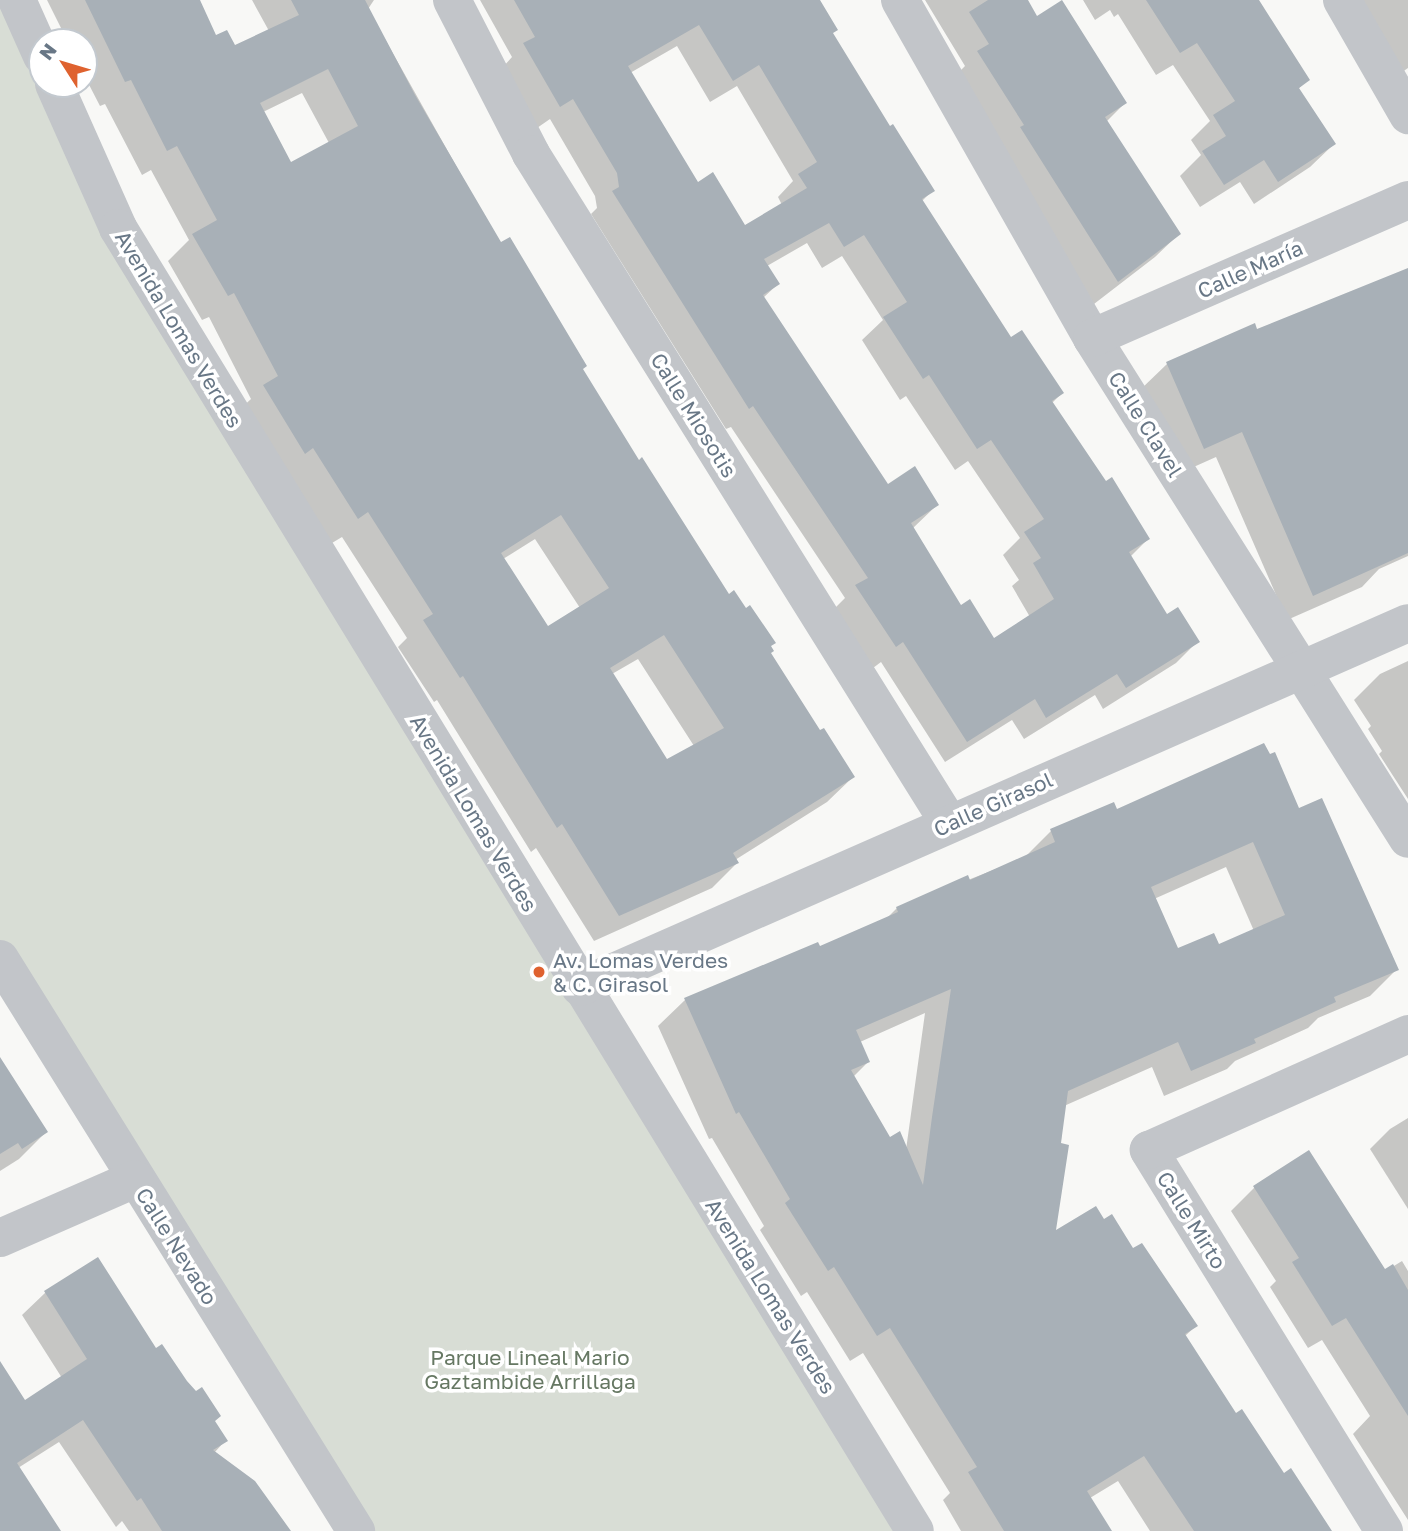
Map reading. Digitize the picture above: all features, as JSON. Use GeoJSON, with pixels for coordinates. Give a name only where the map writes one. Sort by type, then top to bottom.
{"type":"FeatureCollection","features":[{"type":"Feature","properties":{"kind":"street"},"geometry":{"type":"LineString","coordinates":[[17,0],[30,28]]}},
{"type":"Feature","properties":{"kind":"street","name":"Calle Miosotis"},"geometry":{"type":"LineString","coordinates":[[452,0],[531,154],[949,823]]}},
{"type":"Feature","properties":{"kind":"street","name":"Calle Clavel"},"geometry":{"type":"LineString","coordinates":[[900,0],[1092,338],[1408,839]]}},
{"type":"Feature","properties":{"kind":"street"},"geometry":{"type":"LineString","coordinates":[[1342,0],[1408,115]]}},
{"type":"Feature","properties":{"kind":"street","name":"Avenida Lomas Verdes"},"geometry":{"type":"LineString","coordinates":[[60,98],[118,228],[580,988],[915,1531]]}},
{"type":"Feature","properties":{"kind":"street","name":"Calle María"},"geometry":{"type":"LineString","coordinates":[[1092,338],[1408,200]]}},
{"type":"Feature","properties":{"kind":"street","name":"Calle Girasol"},"geometry":{"type":"LineString","coordinates":[[580,988],[949,823],[1408,624]]}},
{"type":"Feature","properties":{"kind":"street","name":"Calle Nevado"},"geometry":{"type":"LineString","coordinates":[[0,958],[356,1531]]}},
{"type":"Feature","properties":{"kind":"street","name":"Calle Mirto"},"geometry":{"type":"LineString","coordinates":[[1384,1531],[1149,1150],[1408,1034]]}},
{"type":"Feature","properties":{"kind":"street"},"geometry":{"type":"LineString","coordinates":[[0,1238],[135,1179]]}},
{"type":"Feature","properties":{"kind":"green space","name":"Parque Lineal Mario Gaztambide Arrillaga"},"geometry":{"type":"Polygon","coordinates":[[[0,0],[17,0],[28,37],[28,98],[50,98],[915,1531],[356,1531],[0,959],[0,0]]]}},
{"type":"Feature","properties":{"kind":"building"},"geometry":{"type":"Polygon","coordinates":[[[85,0],[200,0],[216,35],[227,30],[235,45],[299,15],[291,0],[365,0],[415,95],[501,242],[510,237],[587,366],[583,369],[639,460],[642,457],[729,594],[734,590],[746,608],[750,605],[776,643],[771,646],[774,651],[771,653],[820,730],[824,728],[855,777],[733,853],[739,863],[619,916],[562,824],[557,828],[463,676],[460,678],[423,620],[433,614],[368,512],[358,519],[313,448],[305,454],[263,385],[278,376],[234,293],[228,296],[192,234],[217,220],[177,146],[167,151],[131,80],[125,82],[85,0]],[[328,69],[260,103],[291,162],[358,126],[328,69]],[[561,515],[501,553],[548,626],[609,588],[561,515]],[[664,635],[610,668],[667,759],[724,728],[664,635]]]}},
{"type":"Feature","properties":{"kind":"building"},"geometry":{"type":"Polygon","coordinates":[[[514,0],[820,0],[838,30],[833,33],[890,126],[893,124],[935,191],[922,199],[1011,337],[1022,330],[1064,393],[1052,401],[1106,481],[1112,477],[1150,539],[1129,552],[1167,614],[1178,607],[1200,642],[1126,688],[1117,674],[1046,718],[1035,699],[967,742],[903,642],[896,647],[855,585],[868,578],[753,406],[749,409],[612,191],[619,187],[617,173],[573,99],[560,107],[523,43],[535,37],[514,0]],[[699,25],[628,66],[698,182],[713,172],[745,225],[807,188],[798,174],[817,162],[759,65],[733,81],[699,25]],[[829,223],[764,259],[780,284],[763,295],[888,484],[915,466],[939,505],[911,523],[961,605],[970,599],[994,638],[1054,599],[1033,563],[1041,558],[1024,532],[1044,519],[991,440],[977,449],[929,375],[923,379],[883,317],[907,302],[864,235],[844,247],[829,223]]]}},
{"type":"Feature","properties":{"kind":"building"},"geometry":{"type":"Polygon","coordinates":[[[988,0],[1028,0],[1037,16],[1062,0],[1127,103],[1105,117],[1181,234],[1118,282],[1020,127],[1024,125],[977,51],[989,44],[969,12],[988,0]]]}},
{"type":"Feature","properties":{"kind":"building"},"geometry":{"type":"Polygon","coordinates":[[[1146,0],[1259,0],[1310,80],[1299,88],[1336,144],[1278,182],[1264,160],[1224,185],[1202,151],[1226,136],[1213,115],[1235,101],[1197,43],[1180,53],[1146,0]]]}},
{"type":"Feature","properties":{"kind":"building"},"geometry":{"type":"Polygon","coordinates":[[[1408,268],[1408,553],[1313,596],[1242,432],[1204,449],[1166,362],[1255,323],[1257,329],[1408,268]]]}},
{"type":"Feature","properties":{"kind":"building"},"geometry":{"type":"Polygon","coordinates":[[[1264,743],[1270,754],[1275,752],[1299,808],[1322,798],[1399,970],[1334,997],[1336,1002],[1254,1039],[1256,1043],[1191,1071],[1178,1042],[1068,1091],[1061,1143],[1069,1145],[1056,1230],[1096,1206],[1104,1219],[1112,1214],[1133,1248],[1142,1243],[1198,1326],[1185,1334],[1236,1413],[1242,1409],[1284,1473],[1291,1468],[1332,1531],[1194,1531],[1144,1456],[1087,1491],[1112,1531],[1004,1531],[968,1472],[977,1467],[890,1328],[877,1336],[834,1267],[828,1271],[785,1203],[790,1199],[739,1112],[736,1114],[684,998],[818,942],[820,946],[898,912],[896,907],[968,875],[970,880],[1055,842],[1050,829],[1114,802],[1117,809],[1264,743]],[[1253,842],[1151,887],[1178,948],[1214,933],[1219,944],[1285,915],[1253,842]],[[951,989],[856,1030],[870,1062],[851,1070],[890,1137],[900,1131],[923,1185],[932,1117],[951,989]]]}},
{"type":"Feature","properties":{"kind":"building"},"geometry":{"type":"Polygon","coordinates":[[[0,1057],[48,1132],[22,1149],[18,1143],[0,1154],[0,1057]]]}},
{"type":"Feature","properties":{"kind":"building"},"geometry":{"type":"Polygon","coordinates":[[[1309,1150],[1385,1269],[1393,1264],[1408,1290],[1408,1416],[1346,1318],[1332,1326],[1292,1262],[1299,1258],[1253,1186],[1309,1150]]]}},
{"type":"Feature","properties":{"kind":"building"},"geometry":{"type":"Polygon","coordinates":[[[98,1257],[156,1348],[162,1344],[187,1381],[196,1391],[202,1387],[221,1416],[215,1421],[228,1441],[213,1450],[255,1481],[291,1531],[162,1531],[141,1498],[137,1501],[83,1420],[17,1463],[61,1531],[0,1531],[0,1361],[25,1400],[87,1359],[44,1291],[98,1257]]]}},
{"type":"Feature","properties":{"kind":"place","name":"Av. Lomas Verdes & C. Girasol"},"geometry":{"type":"Point","coordinates":[539,972]}}]}
